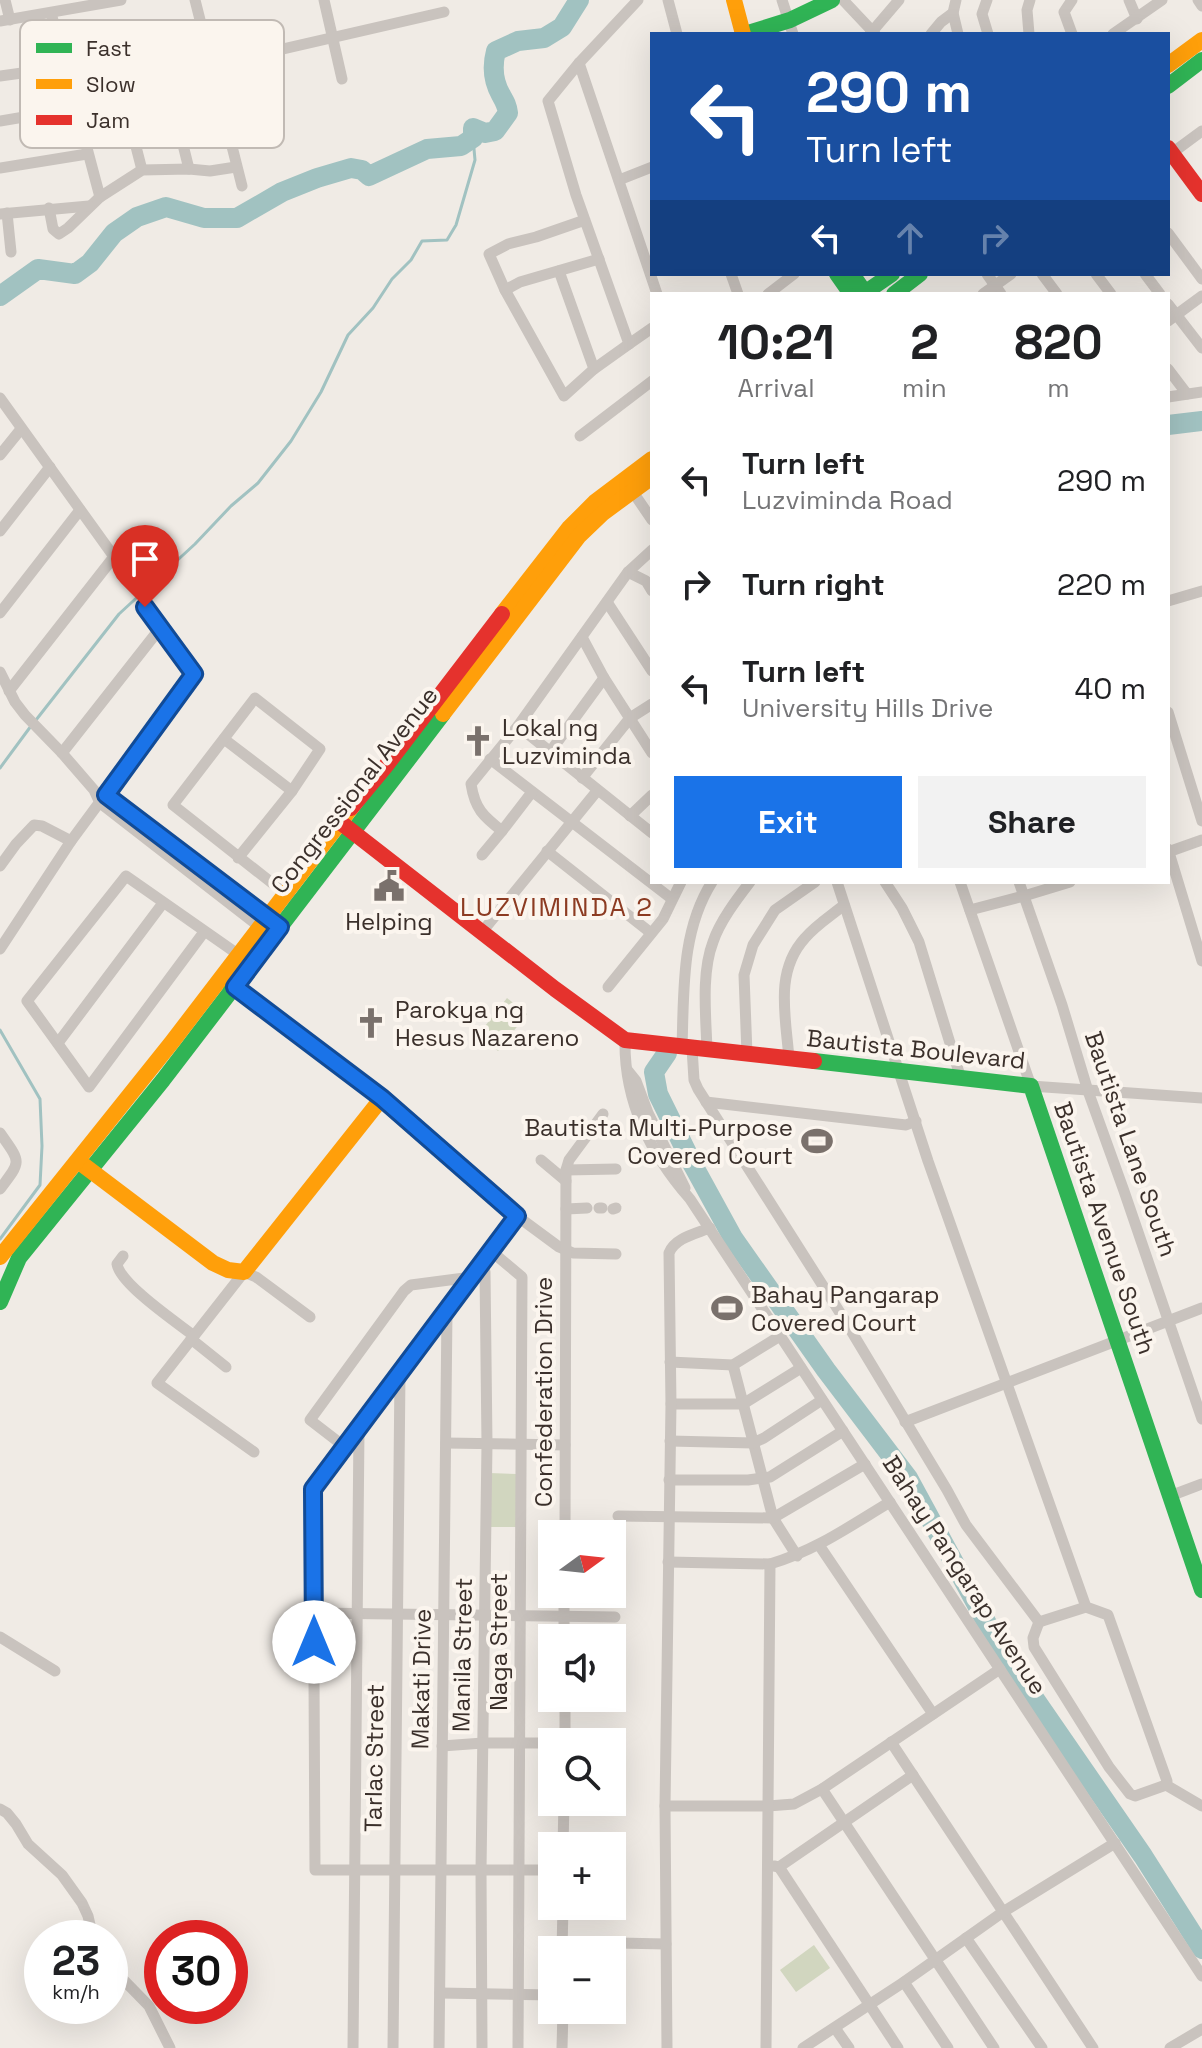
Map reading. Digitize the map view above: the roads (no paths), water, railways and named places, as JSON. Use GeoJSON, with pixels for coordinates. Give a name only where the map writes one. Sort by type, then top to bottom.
{"type":"FeatureCollection","features":[{"type":"Feature","properties":{"kind":"street"},"geometry":{"type":"LineString","coordinates":[[5,0],[5,20],[121,0]]}},
{"type":"Feature","properties":{"kind":"street"},"geometry":{"type":"LineString","coordinates":[[195,0],[200,20]]}},
{"type":"Feature","properties":{"kind":"street"},"geometry":{"type":"LineString","coordinates":[[324,0],[342,79]]}},
{"type":"Feature","properties":{"kind":"street"},"geometry":{"type":"LineString","coordinates":[[629,344],[585,220],[548,101],[638,0]]}},
{"type":"Feature","properties":{"kind":"street"},"geometry":{"type":"LineString","coordinates":[[668,0],[676,32]]}},
{"type":"Feature","properties":{"kind":"street"},"geometry":{"type":"LineString","coordinates":[[723,0],[731,32]]}},
{"type":"Feature","properties":{"kind":"street"},"geometry":{"type":"LineString","coordinates":[[734,0],[743,32]]}},
{"type":"Feature","properties":{"kind":"street"},"geometry":{"type":"LineString","coordinates":[[782,0],[791,28]]}},
{"type":"Feature","properties":{"kind":"street"},"geometry":{"type":"LineString","coordinates":[[760,32],[791,28],[832,0]]}},
{"type":"Feature","properties":{"kind":"street"},"geometry":{"type":"LineString","coordinates":[[843,0],[872,32]]}},
{"type":"Feature","properties":{"kind":"street"},"geometry":{"type":"LineString","coordinates":[[874,32],[899,0]]}},
{"type":"Feature","properties":{"kind":"street"},"geometry":{"type":"LineString","coordinates":[[956,0],[953,13],[958,32]]}},
{"type":"Feature","properties":{"kind":"street"},"geometry":{"type":"LineString","coordinates":[[987,0],[982,14],[987,32]]}},
{"type":"Feature","properties":{"kind":"street"},"geometry":{"type":"LineString","coordinates":[[1029,32],[1027,10],[1030,0]]}},
{"type":"Feature","properties":{"kind":"street"},"geometry":{"type":"LineString","coordinates":[[1071,32],[1064,12],[1072,0]]}},
{"type":"Feature","properties":{"kind":"street"},"geometry":{"type":"LineString","coordinates":[[1129,0],[1137,19]]}},
{"type":"Feature","properties":{"kind":"street"},"geometry":{"type":"LineString","coordinates":[[1116,32],[1162,0]]}},
{"type":"Feature","properties":{"kind":"street"},"geometry":{"type":"LineString","coordinates":[[1198,0],[1202,6]]}},
{"type":"Feature","properties":{"kind":"street"},"geometry":{"type":"LineString","coordinates":[[284,49],[444,12]]}},
{"type":"Feature","properties":{"kind":"street"},"geometry":{"type":"LineString","coordinates":[[51,13],[53,20]]}},
{"type":"Feature","properties":{"kind":"street"},"geometry":{"type":"LineString","coordinates":[[933,32],[953,13]]}},
{"type":"Feature","properties":{"kind":"street"},"geometry":{"type":"LineString","coordinates":[[1170,64],[1202,40]]}},
{"type":"Feature","properties":{"kind":"street"},"geometry":{"type":"LineString","coordinates":[[1170,84],[1202,60]]}},
{"type":"Feature","properties":{"kind":"street"},"geometry":{"type":"LineString","coordinates":[[579,63],[650,273]]}},
{"type":"Feature","properties":{"kind":"street"},"geometry":{"type":"LineString","coordinates":[[0,76],[20,73]]}},
{"type":"Feature","properties":{"kind":"street"},"geometry":{"type":"LineString","coordinates":[[0,121],[20,118]]}},
{"type":"Feature","properties":{"kind":"street"},"geometry":{"type":"LineString","coordinates":[[1170,152],[1202,131]]}},
{"type":"Feature","properties":{"kind":"street"},"geometry":{"type":"LineString","coordinates":[[86,148],[100,197]]}},
{"type":"Feature","properties":{"kind":"street"},"geometry":{"type":"LineString","coordinates":[[136,148],[142,170]]}},
{"type":"Feature","properties":{"kind":"street"},"geometry":{"type":"LineString","coordinates":[[184,148],[189,169]]}},
{"type":"Feature","properties":{"kind":"street"},"geometry":{"type":"LineString","coordinates":[[231,148],[242,186]]}},
{"type":"Feature","properties":{"kind":"street"},"geometry":{"type":"LineString","coordinates":[[0,168],[87,154]]}},
{"type":"Feature","properties":{"kind":"street"},"geometry":{"type":"LineString","coordinates":[[1170,154],[1202,194]]}},
{"type":"Feature","properties":{"kind":"street"},"geometry":{"type":"LineString","coordinates":[[49,208],[53,229],[59,234],[100,197],[142,170],[210,171],[236,167]]}},
{"type":"Feature","properties":{"kind":"street"},"geometry":{"type":"LineString","coordinates":[[619,180],[650,168]]}},
{"type":"Feature","properties":{"kind":"street"},"geometry":{"type":"LineString","coordinates":[[11,252],[3,214],[89,206]]}},
{"type":"Feature","properties":{"kind":"street"},"geometry":{"type":"LineString","coordinates":[[585,220],[508,244],[489,254],[505,290],[564,396],[594,369],[650,329]]}},
{"type":"Feature","properties":{"kind":"street"},"geometry":{"type":"LineString","coordinates":[[1170,236],[1202,279]]}},
{"type":"Feature","properties":{"kind":"street"},"geometry":{"type":"LineString","coordinates":[[505,290],[520,282],[599,259]]}},
{"type":"Feature","properties":{"kind":"street"},"geometry":{"type":"LineString","coordinates":[[559,271],[594,369]]}},
{"type":"Feature","properties":{"kind":"street"},"geometry":{"type":"LineString","coordinates":[[771,292],[791,276]]}},
{"type":"Feature","properties":{"kind":"street"},"geometry":{"type":"LineString","coordinates":[[839,276],[859,292]]}},
{"type":"Feature","properties":{"kind":"street"},"geometry":{"type":"LineString","coordinates":[[864,292],[889,276]]}},
{"type":"Feature","properties":{"kind":"street"},"geometry":{"type":"LineString","coordinates":[[897,292],[917,276]]}},
{"type":"Feature","properties":{"kind":"street"},"geometry":{"type":"LineString","coordinates":[[1202,296],[1172,318],[1202,348]]}},
{"type":"Feature","properties":{"kind":"street"},"geometry":{"type":"LineString","coordinates":[[1170,372],[1187,394]]}},
{"type":"Feature","properties":{"kind":"street"},"geometry":{"type":"LineString","coordinates":[[580,436],[650,383]]}},
{"type":"Feature","properties":{"kind":"street"},"geometry":{"type":"LineString","coordinates":[[1170,397],[1202,392]]}},
{"type":"Feature","properties":{"kind":"street"},"geometry":{"type":"LineString","coordinates":[[0,398],[125,572]]}},
{"type":"Feature","properties":{"kind":"street"},"geometry":{"type":"LineString","coordinates":[[0,455],[21,429]]}},
{"type":"Feature","properties":{"kind":"street","name":"Congressional Avenue"},"geometry":{"type":"LineString","coordinates":[[347,826],[377,778],[579,516],[650,461]]}},
{"type":"Feature","properties":{"kind":"street"},"geometry":{"type":"LineString","coordinates":[[0,531],[50,467]]}},
{"type":"Feature","properties":{"kind":"street","name":"Congressional Avenue"},"geometry":{"type":"LineString","coordinates":[[0,1302],[19,1258],[84,1166],[347,826],[579,536],[603,513],[650,479]]}},
{"type":"Feature","properties":{"kind":"street"},"geometry":{"type":"LineString","coordinates":[[633,492],[650,517]]}},
{"type":"Feature","properties":{"kind":"street"},"geometry":{"type":"LineString","coordinates":[[0,613],[80,510]]}},
{"type":"Feature","properties":{"kind":"street"},"geometry":{"type":"LineString","coordinates":[[502,831],[484,817],[474,800],[471,784],[518,726],[628,572],[650,552]]}},
{"type":"Feature","properties":{"kind":"street"},"geometry":{"type":"LineString","coordinates":[[9,691],[113,558]]}},
{"type":"Feature","properties":{"kind":"street"},"geometry":{"type":"LineString","coordinates":[[628,572],[646,581],[650,588]]}},
{"type":"Feature","properties":{"kind":"street"},"geometry":{"type":"LineString","coordinates":[[1170,600],[1202,591]]}},
{"type":"Feature","properties":{"kind":"street"},"geometry":{"type":"LineString","coordinates":[[607,602],[650,668]]}},
{"type":"Feature","properties":{"kind":"street"},"geometry":{"type":"LineString","coordinates":[[0,949],[100,796],[194,674],[145,607]]}},
{"type":"Feature","properties":{"kind":"street"},"geometry":{"type":"LineString","coordinates":[[62,753],[161,627]]}},
{"type":"Feature","properties":{"kind":"street"},"geometry":{"type":"LineString","coordinates":[[582,637],[650,750]]}},
{"type":"Feature","properties":{"kind":"street"},"geometry":{"type":"LineString","coordinates":[[0,672],[25,715],[100,796],[270,927]]}},
{"type":"Feature","properties":{"kind":"street"},"geometry":{"type":"LineString","coordinates":[[550,752],[604,678]]}},
{"type":"Feature","properties":{"kind":"street"},"geometry":{"type":"LineString","coordinates":[[238,858],[292,791],[320,749],[255,698],[173,805],[238,858],[292,899]]}},
{"type":"Feature","properties":{"kind":"street"},"geometry":{"type":"LineString","coordinates":[[582,778],[630,718],[650,705]]}},
{"type":"Feature","properties":{"kind":"street"},"geometry":{"type":"LineString","coordinates":[[1170,718],[1202,821]]}},
{"type":"Feature","properties":{"kind":"street"},"geometry":{"type":"LineString","coordinates":[[518,726],[650,831]]}},
{"type":"Feature","properties":{"kind":"street"},"geometry":{"type":"LineString","coordinates":[[224,739],[292,791]]}},
{"type":"Feature","properties":{"kind":"street"},"geometry":{"type":"LineString","coordinates":[[490,759],[650,882]]}},
{"type":"Feature","properties":{"kind":"street"},"geometry":{"type":"LineString","coordinates":[[482,932],[597,791]]}},
{"type":"Feature","properties":{"kind":"street"},"geometry":{"type":"LineString","coordinates":[[482,855],[532,792]]}},
{"type":"Feature","properties":{"kind":"street"},"geometry":{"type":"LineString","coordinates":[[630,816],[650,797]]}},
{"type":"Feature","properties":{"kind":"street"},"geometry":{"type":"LineString","coordinates":[[0,866],[34,825],[71,841]]}},
{"type":"Feature","properties":{"kind":"street"},"geometry":{"type":"LineString","coordinates":[[347,826],[625,1040]]}},
{"type":"Feature","properties":{"kind":"street"},"geometry":{"type":"LineString","coordinates":[[1170,850],[1202,840]]}},
{"type":"Feature","properties":{"kind":"street"},"geometry":{"type":"LineString","coordinates":[[547,851],[651,933]]}},
{"type":"Feature","properties":{"kind":"street"},"geometry":{"type":"LineString","coordinates":[[1170,857],[1202,961]]}},
{"type":"Feature","properties":{"kind":"street"},"geometry":{"type":"LineString","coordinates":[[204,932],[89,1087],[27,1001],[126,876],[239,955]]}},
{"type":"Feature","properties":{"kind":"street"},"geometry":{"type":"LineString","coordinates":[[653,884],[672,899]]}},
{"type":"Feature","properties":{"kind":"street"},"geometry":{"type":"LineString","coordinates":[[608,987],[663,919],[680,884]]}},
{"type":"Feature","properties":{"kind":"street"},"geometry":{"type":"LineString","coordinates":[[711,884],[692,924],[685,966],[694,1048],[694,1080],[822,1284],[966,1525],[1039,1622]]}},
{"type":"Feature","properties":{"kind":"street"},"geometry":{"type":"LineString","coordinates":[[694,1048],[706,1006],[708,964],[713,942],[749,884]]}},
{"type":"Feature","properties":{"kind":"street"},"geometry":{"type":"LineString","coordinates":[[747,1054],[744,975],[753,945],[775,910],[812,884]]}},
{"type":"Feature","properties":{"kind":"street"},"geometry":{"type":"LineString","coordinates":[[838,884],[928,1161],[1086,1607]]}},
{"type":"Feature","properties":{"kind":"street"},"geometry":{"type":"LineString","coordinates":[[886,884],[919,942],[961,1079]]}},
{"type":"Feature","properties":{"kind":"street","name":"Bautista Avenue South"},"geometry":{"type":"LineString","coordinates":[[961,884],[1202,1590]]}},
{"type":"Feature","properties":{"kind":"street","name":"Bautista Lane South"},"geometry":{"type":"LineString","coordinates":[[1020,884],[1202,1419]]}},
{"type":"Feature","properties":{"kind":"street"},"geometry":{"type":"LineString","coordinates":[[970,910],[1063,884]]}},
{"type":"Feature","properties":{"kind":"street"},"geometry":{"type":"LineString","coordinates":[[58,1043],[163,903]]}},
{"type":"Feature","properties":{"kind":"street"},"geometry":{"type":"LineString","coordinates":[[789,1059],[783,987],[791,960],[805,938],[844,905]]}},
{"type":"Feature","properties":{"kind":"street","name":"Congressional Avenue"},"geometry":{"type":"LineString","coordinates":[[229,982],[239,955],[270,927]]}},
{"type":"Feature","properties":{"kind":"street"},"geometry":{"type":"LineString","coordinates":[[229,982],[382,1098],[157,1383],[254,1452]]}},
{"type":"Feature","properties":{"kind":"street","name":"Bautista Boulevard"},"geometry":{"type":"LineString","coordinates":[[625,1040],[961,1079],[1202,1098]]}},
{"type":"Feature","properties":{"kind":"street","name":"Bahay Pangarap Avenue"},"geometry":{"type":"LineString","coordinates":[[625,1040],[628,1070],[636,1081],[661,1142],[690,1199],[1202,1976]]}},
{"type":"Feature","properties":{"kind":"street","name":"Confederation Drive"},"geometry":{"type":"LineString","coordinates":[[382,1098],[517,1216],[566,1250],[573,1253],[616,1254]]}},
{"type":"Feature","properties":{"kind":"street"},"geometry":{"type":"LineString","coordinates":[[706,1102],[906,1125],[916,1121]]}},
{"type":"Feature","properties":{"kind":"street"},"geometry":{"type":"LineString","coordinates":[[566,1175],[569,1160],[603,1114]]}},
{"type":"Feature","properties":{"kind":"street"},"geometry":{"type":"LineString","coordinates":[[0,1133],[17,1162],[0,1189]]}},
{"type":"Feature","properties":{"kind":"street"},"geometry":{"type":"LineString","coordinates":[[541,1160],[566,1175],[616,1169]]}},
{"type":"Feature","properties":{"kind":"street"},"geometry":{"type":"LineString","coordinates":[[84,1166],[213,1263],[256,1277],[310,1317]]}},
{"type":"Feature","properties":{"kind":"street","name":"Congressional Avenue"},"geometry":{"type":"LineString","coordinates":[[0,1257],[84,1166]]}},
{"type":"Feature","properties":{"kind":"street","name":"Confederation Drive"},"geometry":{"type":"LineString","coordinates":[[565,1520],[566,1175]]}},
{"type":"Feature","properties":{"kind":"street"},"geometry":{"type":"LineString","coordinates":[[566,1209],[603,1208]]}},
{"type":"Feature","properties":{"kind":"street"},"geometry":{"type":"LineString","coordinates":[[517,1216],[313,1489],[315,1870],[538,1870]]}},
{"type":"Feature","properties":{"kind":"street"},"geometry":{"type":"LineString","coordinates":[[667,2048],[665,1806],[671,1404],[669,1253],[678,1241],[710,1228]]}},
{"type":"Feature","properties":{"kind":"street","name":"Naga Street"},"geometry":{"type":"LineString","coordinates":[[491,1251],[522,1277],[518,2048]]}},
{"type":"Feature","properties":{"kind":"street"},"geometry":{"type":"LineString","coordinates":[[123,1256],[117,1264],[118,1272],[226,1367]]}},
{"type":"Feature","properties":{"kind":"street","name":"Manila Street"},"geometry":{"type":"LineString","coordinates":[[481,1264],[485,1272],[487,1444],[481,1870],[482,2048]]}},
{"type":"Feature","properties":{"kind":"street"},"geometry":{"type":"LineString","coordinates":[[345,1447],[310,1420],[404,1291],[411,1285],[472,1277]]}},
{"type":"Feature","properties":{"kind":"street"},"geometry":{"type":"LineString","coordinates":[[905,1422],[1202,1308]]}},
{"type":"Feature","properties":{"kind":"street","name":"Makati Drive"},"geometry":{"type":"LineString","coordinates":[[439,2048],[447,1310]]}},
{"type":"Feature","properties":{"kind":"street"},"geometry":{"type":"LineString","coordinates":[[670,1362],[733,1365],[780,1336]]}},
{"type":"Feature","properties":{"kind":"street"},"geometry":{"type":"LineString","coordinates":[[733,1365],[773,1518],[797,1556]]}},
{"type":"Feature","properties":{"kind":"street"},"geometry":{"type":"LineString","coordinates":[[671,1404],[743,1404],[801,1368]]}},
{"type":"Feature","properties":{"kind":"street","name":"Tarlac Street"},"geometry":{"type":"LineString","coordinates":[[393,2048],[400,1373]]}},
{"type":"Feature","properties":{"kind":"street"},"geometry":{"type":"LineString","coordinates":[[670,1441],[753,1443],[822,1400]]}},
{"type":"Feature","properties":{"kind":"street"},"geometry":{"type":"LineString","coordinates":[[353,2048],[359,1429]]}},
{"type":"Feature","properties":{"kind":"street"},"geometry":{"type":"LineString","coordinates":[[669,1480],[770,1477],[843,1431]]}},
{"type":"Feature","properties":{"kind":"street"},"geometry":{"type":"LineString","coordinates":[[446,1443],[565,1445]]}},
{"type":"Feature","properties":{"kind":"street"},"geometry":{"type":"LineString","coordinates":[[618,1516],[773,1518],[865,1464]]}},
{"type":"Feature","properties":{"kind":"street"},"geometry":{"type":"LineString","coordinates":[[1170,1496],[1202,1484]]}},
{"type":"Feature","properties":{"kind":"street"},"geometry":{"type":"LineString","coordinates":[[668,1562],[770,1564],[819,1545],[890,1502]]}},
{"type":"Feature","properties":{"kind":"street"},"geometry":{"type":"LineString","coordinates":[[819,1545],[933,1714]]}},
{"type":"Feature","properties":{"kind":"street"},"geometry":{"type":"LineString","coordinates":[[766,2048],[774,1866],[768,1806],[770,1564]]}},
{"type":"Feature","properties":{"kind":"street"},"geometry":{"type":"LineString","coordinates":[[1039,1622],[1086,1607],[1108,1615],[1166,1785]]}},
{"type":"Feature","properties":{"kind":"street"},"geometry":{"type":"LineString","coordinates":[[564,1608],[564,1624]]}},
{"type":"Feature","properties":{"kind":"street"},"geometry":{"type":"LineString","coordinates":[[314,1613],[615,1617]]}},
{"type":"Feature","properties":{"kind":"street"},"geometry":{"type":"LineString","coordinates":[[1039,1622],[1033,1638],[1034,1647],[1109,1767],[1130,1794],[1135,1796],[1166,1785],[1202,1806]]}},
{"type":"Feature","properties":{"kind":"street"},"geometry":{"type":"LineString","coordinates":[[0,1637],[55,1671]]}},
{"type":"Feature","properties":{"kind":"street"},"geometry":{"type":"LineString","coordinates":[[665,1806],[794,1804],[822,1789],[1000,1669]]}},
{"type":"Feature","properties":{"kind":"street"},"geometry":{"type":"LineString","coordinates":[[891,1742],[1093,2048]]}},
{"type":"Feature","properties":{"kind":"street"},"geometry":{"type":"LineString","coordinates":[[442,1746],[538,1743]]}},
{"type":"Feature","properties":{"kind":"street"},"geometry":{"type":"LineString","coordinates":[[774,1866],[913,1775]]}},
{"type":"Feature","properties":{"kind":"street"},"geometry":{"type":"LineString","coordinates":[[822,1789],[994,2048]]}},
{"type":"Feature","properties":{"kind":"street"},"geometry":{"type":"LineString","coordinates":[[0,1809],[16,1824],[28,1844],[62,1875],[82,1903],[89,1920]]}},
{"type":"Feature","properties":{"kind":"street"},"geometry":{"type":"LineString","coordinates":[[807,2047],[1003,1912],[1115,1843]]}},
{"type":"Feature","properties":{"kind":"street"},"geometry":{"type":"LineString","coordinates":[[774,1866],[898,2048]]}},
{"type":"Feature","properties":{"kind":"street"},"geometry":{"type":"LineString","coordinates":[[966,1938],[1042,2048]]}},
{"type":"Feature","properties":{"kind":"street"},"geometry":{"type":"LineString","coordinates":[[626,1943],[666,1944]]}},
{"type":"Feature","properties":{"kind":"street"},"geometry":{"type":"LineString","coordinates":[[904,1982],[948,2048]]}},
{"type":"Feature","properties":{"kind":"street"},"geometry":{"type":"LineString","coordinates":[[128,1984],[149,2006],[170,2048]]}},
{"type":"Feature","properties":{"kind":"street"},"geometry":{"type":"LineString","coordinates":[[440,1993],[538,1995]]}},
{"type":"Feature","properties":{"kind":"street"},"geometry":{"type":"LineString","coordinates":[[562,2048],[563,2024]]}},
{"type":"Feature","properties":{"kind":"street"},"geometry":{"type":"LineString","coordinates":[[835,2028],[849,2048]]}},
{"type":"Feature","properties":{"kind":"street"},"geometry":{"type":"LineString","coordinates":[[1170,2048],[1202,2029]]}},
{"type":"Feature","properties":{"kind":"waterway"},"geometry":{"type":"LineString","coordinates":[[0,296],[38,269],[75,274],[90,263],[114,233],[137,217],[166,207],[204,218],[237,218],[282,192],[317,178],[351,168],[362,170],[369,176],[427,149],[461,146],[473,138],[473,128],[485,133],[495,131],[508,113],[495,79],[496,51],[518,41],[544,38],[562,27],[579,0]]}},
{"type":"Feature","properties":{"kind":"waterway"},"geometry":{"type":"LineString","coordinates":[[36,720],[119,614],[258,483],[291,441],[321,392],[348,335],[411,260],[422,241],[447,240],[456,225],[475,160],[473,138]]}},
{"type":"Feature","properties":{"kind":"waterway"},"geometry":{"type":"LineString","coordinates":[[1170,425],[1202,421]]}},
{"type":"Feature","properties":{"kind":"waterway"},"geometry":{"type":"LineString","coordinates":[[0,768],[31,726]]}},
{"type":"Feature","properties":{"kind":"waterway"},"geometry":{"type":"LineString","coordinates":[[0,1030],[40,1099],[42,1146],[40,1185],[0,1239]]}},
{"type":"Feature","properties":{"kind":"waterway"},"geometry":{"type":"LineString","coordinates":[[667,1053],[654,1072],[658,1094],[733,1238],[826,1370],[908,1478],[1003,1653],[1143,1856],[1202,1949]]}},
{"type":"Feature","properties":{"kind":"place","name":"Lokal ng Luzviminda"},"geometry":{"type":"Point","coordinates":[478,741]}},
{"type":"Feature","properties":{"kind":"place","name":"Helping"},"geometry":{"type":"Point","coordinates":[389,886]}},
{"type":"Feature","properties":{"kind":"place","name":"Parokya ng Hesus Nazareno"},"geometry":{"type":"Point","coordinates":[371,1023]}},
{"type":"Feature","properties":{"kind":"place","name":"Bautista Multi-Purpose Covered Court"},"geometry":{"type":"Point","coordinates":[817,1141]}},
{"type":"Feature","properties":{"kind":"place","name":"Bahay Pangarap Covered Court"},"geometry":{"type":"Point","coordinates":[727,1308]}},
{"type":"Feature","properties":{"kind":"district","name":"LUZVIMINDA 2"},"geometry":{"type":"Point","coordinates":[557,907]}}]}
